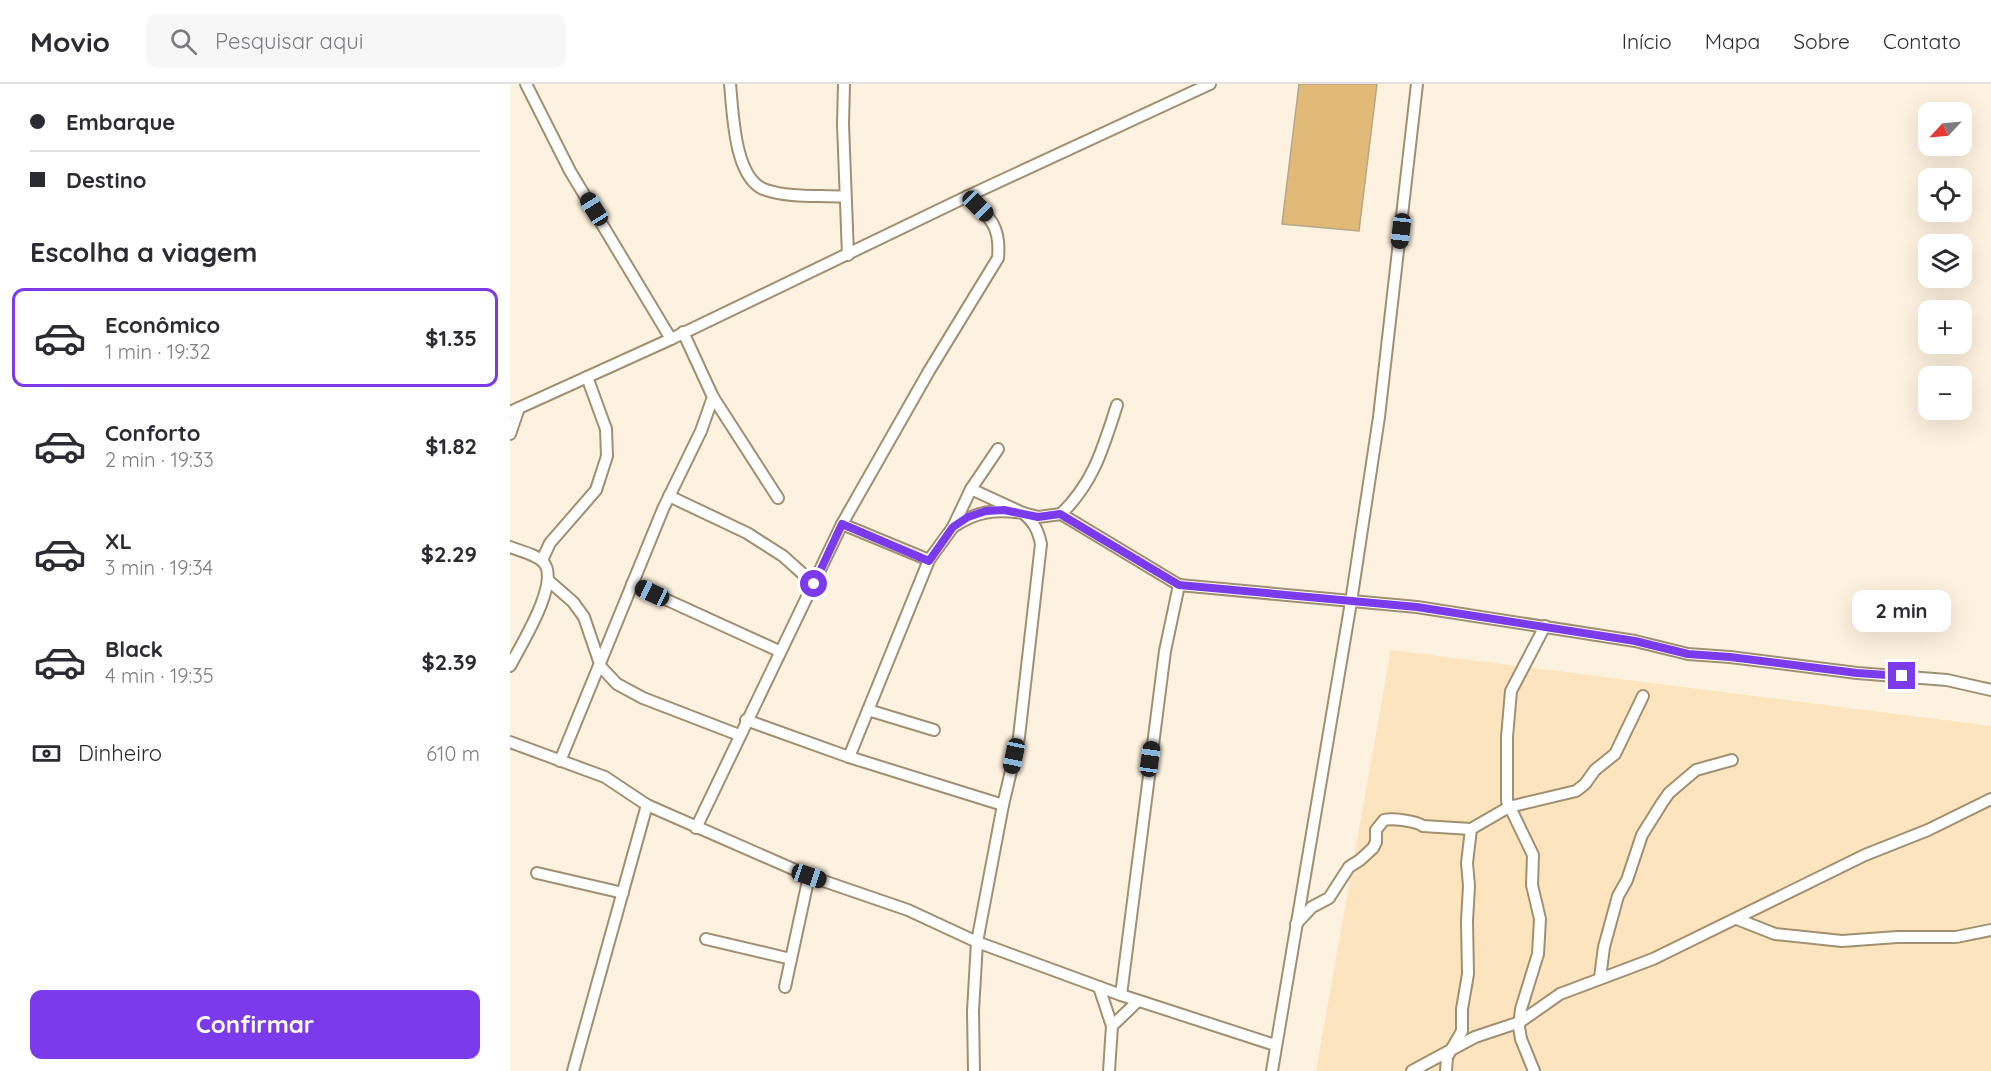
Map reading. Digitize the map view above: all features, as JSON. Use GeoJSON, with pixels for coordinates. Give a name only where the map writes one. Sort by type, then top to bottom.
{"type":"FeatureCollection","features":[{"type":"Feature","properties":{"kind":"street"},"geometry":{"type":"LineString","coordinates":[[526,84],[570,171],[671,339]]}},
{"type":"Feature","properties":{"kind":"street"},"geometry":{"type":"LineString","coordinates":[[730,84],[740,155],[752,183],[763,190],[778,193],[845,197]]}},
{"type":"Feature","properties":{"kind":"street"},"geometry":{"type":"LineString","coordinates":[[844,84],[848,255]]}},
{"type":"Feature","properties":{"kind":"street"},"geometry":{"type":"LineString","coordinates":[[510,434],[514,410],[671,339],[968,196],[1210,84]]}},
{"type":"Feature","properties":{"kind":"street"},"geometry":{"type":"LineString","coordinates":[[1272,1071],[1351,602],[1378,417],[1417,84]]}},
{"type":"Feature","properties":{"kind":"street"},"geometry":{"type":"LineString","coordinates":[[696,828],[779,651],[842,524],[929,371],[998,258],[1000,242],[997,228],[968,196]]}},
{"type":"Feature","properties":{"kind":"street"},"geometry":{"type":"LineString","coordinates":[[682,332],[713,397],[778,498]]}},
{"type":"Feature","properties":{"kind":"street"},"geometry":{"type":"LineString","coordinates":[[542,560],[550,543],[596,490],[607,456],[606,429],[587,377]]}},
{"type":"Feature","properties":{"kind":"street"},"geometry":{"type":"LineString","coordinates":[[560,761],[600,660],[669,496],[701,431],[713,397]]}},
{"type":"Feature","properties":{"kind":"street"},"geometry":{"type":"LineString","coordinates":[[971,489],[1023,513],[1038,517],[1060,514],[1075,500],[1095,470],[1117,405]]}},
{"type":"Feature","properties":{"kind":"street"},"geometry":{"type":"LineString","coordinates":[[849,757],[929,561],[953,527],[971,489],[998,449]]}},
{"type":"Feature","properties":{"kind":"street"},"geometry":{"type":"LineString","coordinates":[[669,496],[747,533],[783,556],[814,584]]}},
{"type":"Feature","properties":{"kind":"street"},"geometry":{"type":"LineString","coordinates":[[953,527],[968,517],[986,511],[1023,513],[1033,521],[1039,532],[1041,544],[1019,737],[976,942],[973,1011],[974,1071]]}},
{"type":"Feature","properties":{"kind":"street"},"geometry":{"type":"LineString","coordinates":[[1060,514],[1179,585],[1417,607],[1635,641],[1688,654],[1857,673],[1947,680],[1991,690]]}},
{"type":"Feature","properties":{"kind":"street"},"geometry":{"type":"LineString","coordinates":[[842,524],[929,561]]}},
{"type":"Feature","properties":{"kind":"street"},"geometry":{"type":"LineString","coordinates":[[510,547],[542,560],[549,571],[549,581],[540,606],[510,666]]}},
{"type":"Feature","properties":{"kind":"street"},"geometry":{"type":"LineString","coordinates":[[549,581],[573,602],[584,617],[601,667],[613,679],[638,695],[739,735]]}},
{"type":"Feature","properties":{"kind":"street"},"geometry":{"type":"LineString","coordinates":[[632,584],[779,651]]}},
{"type":"Feature","properties":{"kind":"street"},"geometry":{"type":"LineString","coordinates":[[1121,995],[1163,663],[1179,585]]}},
{"type":"Feature","properties":{"kind":"street"},"geometry":{"type":"LineString","coordinates":[[1534,1071],[1520,1033],[1520,1022],[1521,1009],[1536,965],[1540,919],[1532,885],[1533,855],[1509,807],[1506,790],[1507,732],[1511,691],[1545,626]]}},
{"type":"Feature","properties":{"kind":"street"},"geometry":{"type":"LineString","coordinates":[[1296,924],[1312,907],[1329,898],[1349,867],[1360,861],[1373,848],[1376,842],[1376,830],[1384,820],[1395,819],[1423,826],[1471,829],[1509,807],[1576,791],[1585,784],[1595,770],[1615,754],[1643,696]]}},
{"type":"Feature","properties":{"kind":"street"},"geometry":{"type":"LineString","coordinates":[[868,710],[934,730]]}},
{"type":"Feature","properties":{"kind":"street"},"geometry":{"type":"LineString","coordinates":[[746,720],[849,757],[1003,805]]}},
{"type":"Feature","properties":{"kind":"street"},"geometry":{"type":"LineString","coordinates":[[510,742],[605,777],[647,805],[809,876],[908,910],[976,942],[1121,995],[1275,1045]]}},
{"type":"Feature","properties":{"kind":"street"},"geometry":{"type":"LineString","coordinates":[[1600,978],[1604,947],[1618,896],[1627,880],[1642,835],[1669,793],[1696,770],[1732,760]]}},
{"type":"Feature","properties":{"kind":"street"},"geometry":{"type":"LineString","coordinates":[[1412,1071],[1475,1036],[1520,1022],[1554,997],[1641,964],[1865,855],[1928,830],[1991,799]]}},
{"type":"Feature","properties":{"kind":"street"},"geometry":{"type":"LineString","coordinates":[[573,1071],[647,805]]}},
{"type":"Feature","properties":{"kind":"street"},"geometry":{"type":"LineString","coordinates":[[1446,1071],[1447,1057],[1462,1032],[1463,997],[1468,974],[1467,863],[1471,829]]}},
{"type":"Feature","properties":{"kind":"street"},"geometry":{"type":"LineString","coordinates":[[537,873],[623,893]]}},
{"type":"Feature","properties":{"kind":"street"},"geometry":{"type":"LineString","coordinates":[[785,987],[809,876]]}},
{"type":"Feature","properties":{"kind":"street"},"geometry":{"type":"LineString","coordinates":[[1737,919],[1775,934],[1842,941],[1897,937],[1956,938],[1991,930]]}},
{"type":"Feature","properties":{"kind":"street"},"geometry":{"type":"LineString","coordinates":[[706,939],[791,959]]}},
{"type":"Feature","properties":{"kind":"street"},"geometry":{"type":"LineString","coordinates":[[1099,987],[1112,1026],[1109,1071]]}},
{"type":"Feature","properties":{"kind":"street"},"geometry":{"type":"LineString","coordinates":[[1112,1026],[1138,1001]]}},
{"type":"Feature","properties":{"kind":"shaded area"},"geometry":{"type":"Polygon","coordinates":[[[1391,650],[1991,726],[1991,1071],[1316,1071],[1391,650]]]}},
{"type":"Feature","properties":{"kind":"building"},"geometry":{"type":"Polygon","coordinates":[[[1299,84],[1377,84],[1359,231],[1282,224],[1299,84]]]}},
{"type":"Feature","properties":{"kind":"route"},"geometry":{"type":"LineString","coordinates":[[814,584],[842,524],[929,561],[953,527],[968,517],[986,511],[1004,510],[1038,517],[1060,514],[1179,585],[1417,607],[1635,641],[1688,654],[1902,676]]}}]}
